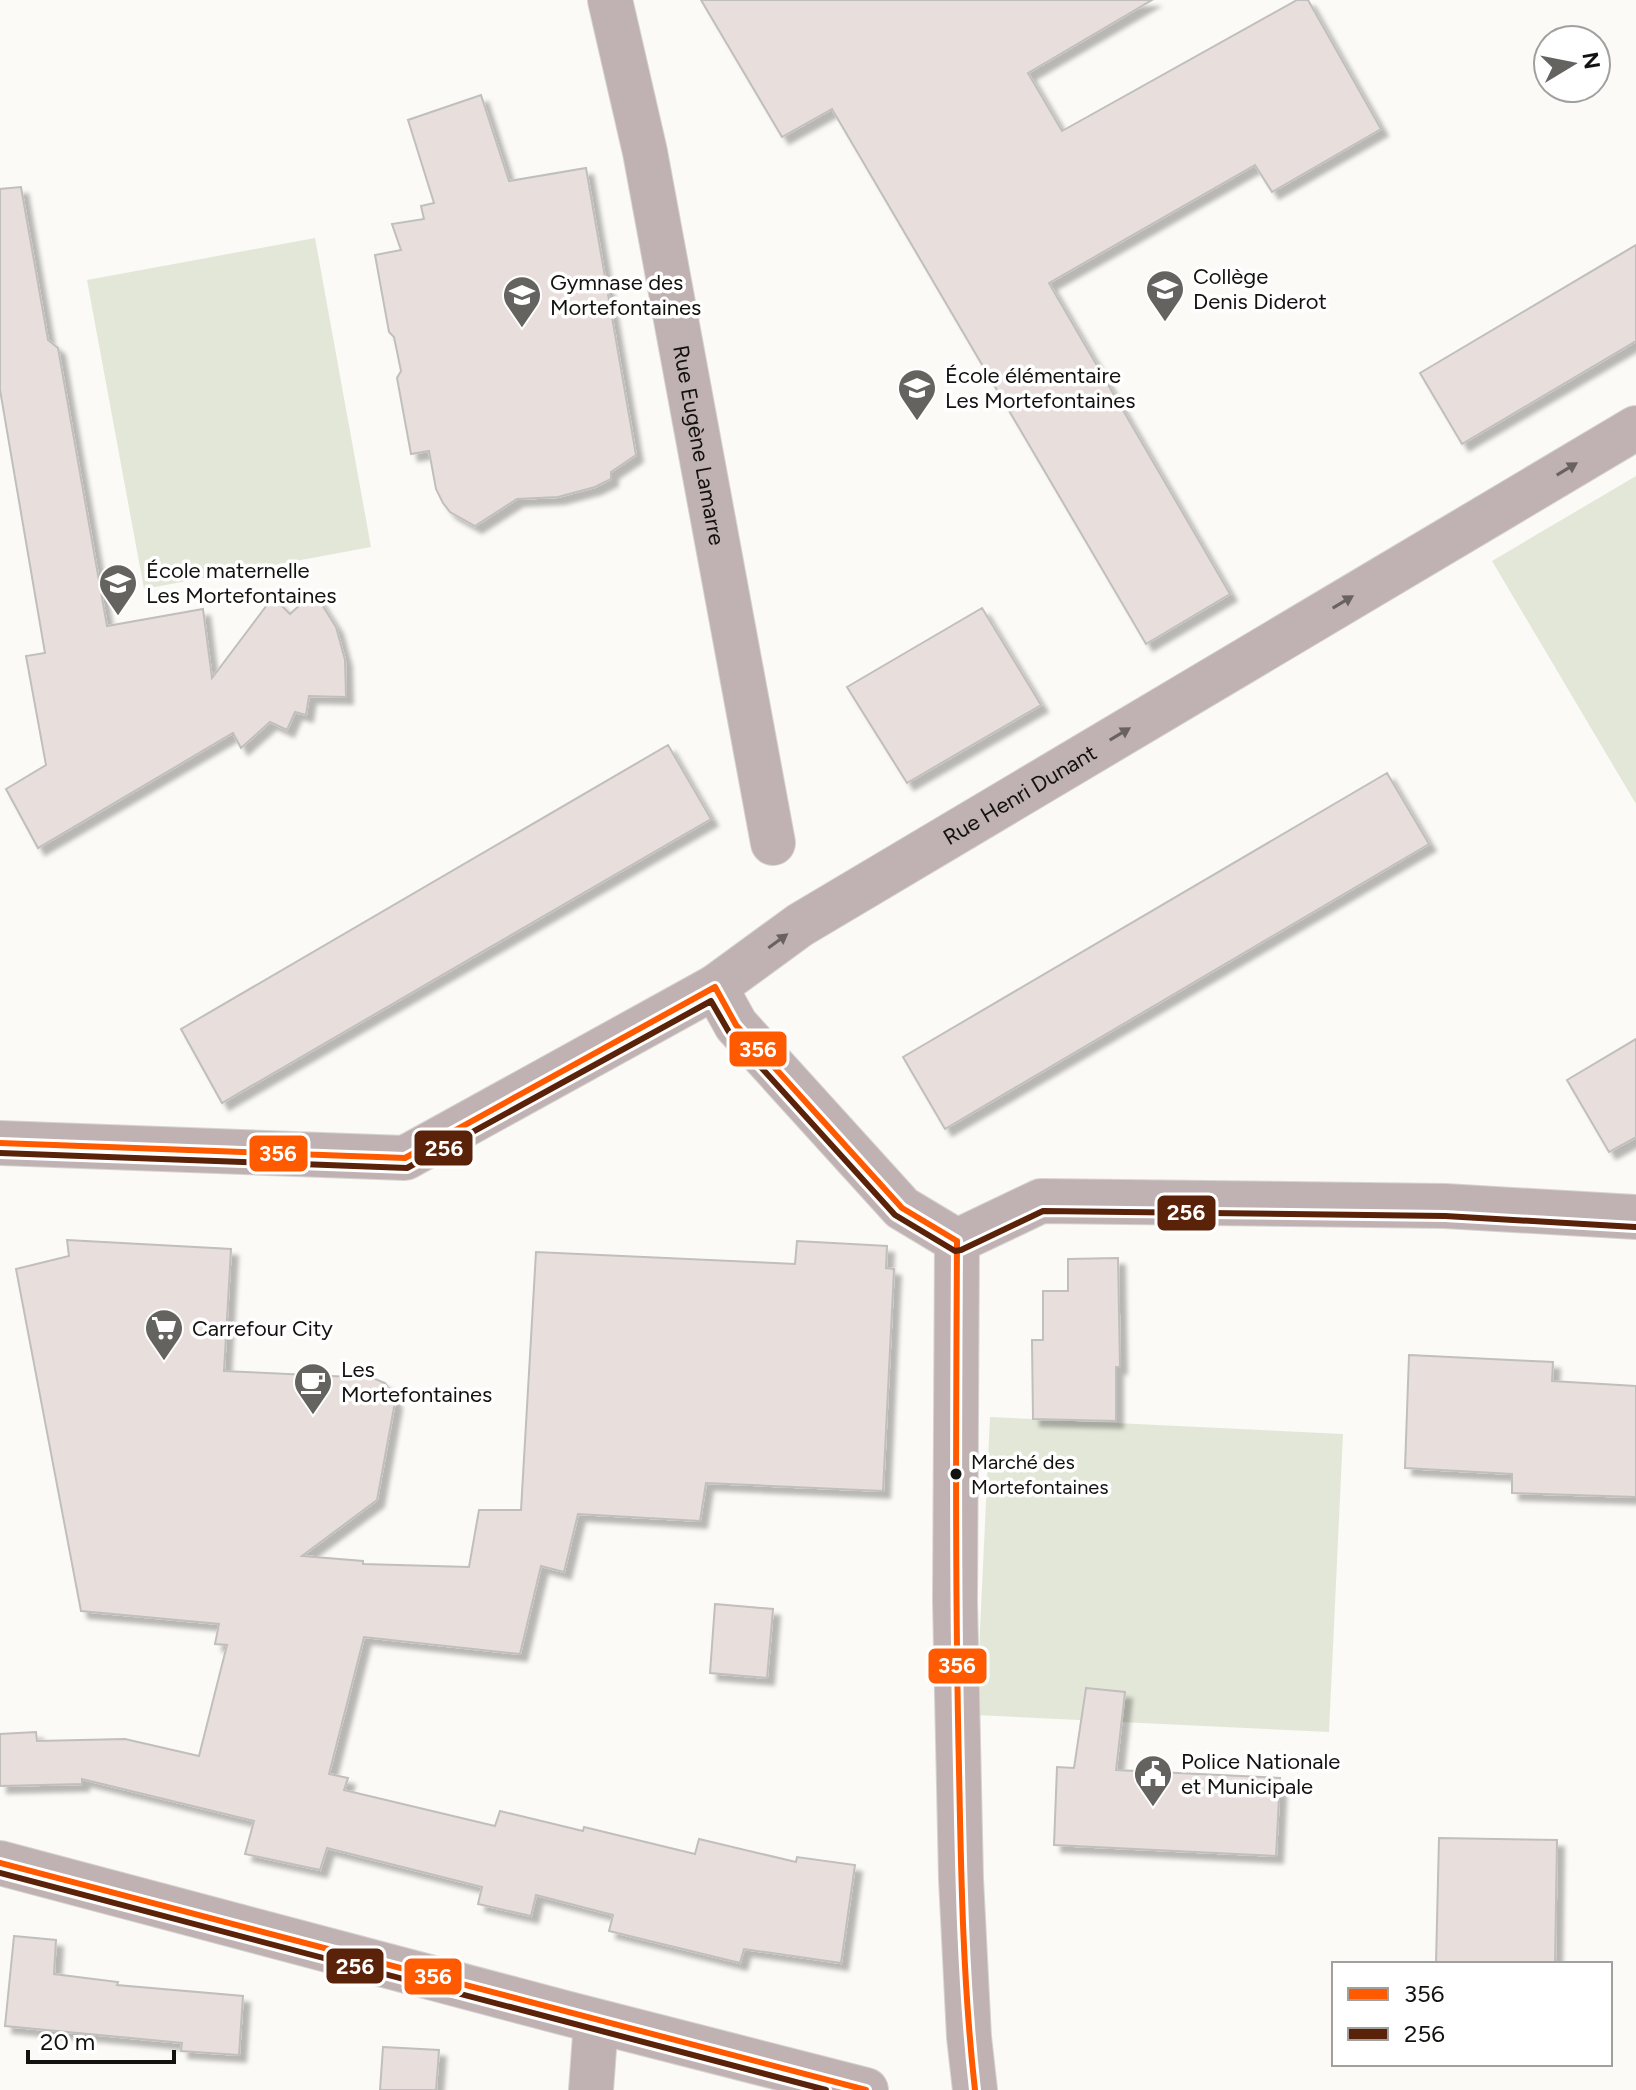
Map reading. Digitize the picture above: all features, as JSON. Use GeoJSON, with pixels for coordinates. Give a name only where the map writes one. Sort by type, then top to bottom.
{"type":"FeatureCollection","features":[{"type":"Feature","properties":{"kind":"street","name":"Rue Eugène Lamarre"},"geometry":{"type":"LineString","coordinates":[[610,0],[645,152],[773,843]]}},
{"type":"Feature","properties":{"kind":"street","name":"Rue Henri Dunant"},"geometry":{"type":"LineString","coordinates":[[0,1143],[405,1158],[715,987],[800,925],[1636,428]]}},
{"type":"Feature","properties":{"kind":"street"},"geometry":{"type":"LineString","coordinates":[[715,987],[736,1025],[902,1208],[957,1241]]}},
{"type":"Feature","properties":{"kind":"street"},"geometry":{"type":"LineString","coordinates":[[957,1241],[1041,1201],[1445,1206],[1636,1217]]}},
{"type":"Feature","properties":{"kind":"street"},"geometry":{"type":"LineString","coordinates":[[957,1241],[955,1601],[961,1879],[969,2037],[975,2090]]}},
{"type":"Feature","properties":{"kind":"street"},"geometry":{"type":"LineString","coordinates":[[0,1863],[596,2022],[866,2090]]}},
{"type":"Feature","properties":{"kind":"street"},"geometry":{"type":"LineString","coordinates":[[591,2090],[596,2022]]}},
{"type":"Feature","properties":{"kind":"shaded area"},"geometry":{"type":"Polygon","coordinates":[[[315,238],[371,547],[144,589],[87,280],[315,238]]]}},
{"type":"Feature","properties":{"kind":"shaded area"},"geometry":{"type":"Polygon","coordinates":[[[1636,476],[1636,804],[1492,561],[1636,476]]]}},
{"type":"Feature","properties":{"kind":"shaded area"},"geometry":{"type":"Polygon","coordinates":[[[990,1417],[1343,1434],[1329,1732],[976,1715],[990,1417]]]}},
{"type":"Feature","properties":{"kind":"building"},"geometry":{"type":"Polygon","coordinates":[[[701,0],[1152,0],[1028,73],[1062,131],[1297,0],[1308,0],[1381,129],[1272,192],[1255,165],[1049,283],[1230,594],[1146,644],[832,109],[782,137],[701,0]]]}},
{"type":"Feature","properties":{"kind":"building"},"geometry":{"type":"Polygon","coordinates":[[[481,95],[509,181],[586,168],[636,455],[611,472],[611,479],[595,487],[558,497],[517,499],[475,526],[450,512],[443,503],[436,489],[429,451],[411,454],[397,378],[401,371],[394,337],[389,332],[375,255],[401,250],[392,224],[424,219],[421,206],[434,203],[408,120],[481,95]]]}},
{"type":"Feature","properties":{"kind":"building"},"geometry":{"type":"Polygon","coordinates":[[[21,187],[48,340],[58,348],[107,626],[203,609],[212,678],[273,597],[290,614],[314,592],[336,627],[345,660],[346,697],[309,696],[306,715],[295,712],[287,730],[270,722],[241,748],[233,733],[38,848],[6,789],[46,765],[26,656],[45,653],[0,390],[0,189],[21,187]]]}},
{"type":"Feature","properties":{"kind":"building"},"geometry":{"type":"Polygon","coordinates":[[[1636,245],[1636,341],[1462,444],[1420,373],[1636,245]]]}},
{"type":"Feature","properties":{"kind":"building"},"geometry":{"type":"Polygon","coordinates":[[[982,608],[1041,705],[907,783],[847,687],[982,608]]]}},
{"type":"Feature","properties":{"kind":"building"},"geometry":{"type":"Polygon","coordinates":[[[668,745],[711,819],[222,1103],[181,1029],[668,745]]]}},
{"type":"Feature","properties":{"kind":"building"},"geometry":{"type":"Polygon","coordinates":[[[1387,773],[1429,844],[945,1129],[903,1057],[1387,773]]]}},
{"type":"Feature","properties":{"kind":"building"},"geometry":{"type":"Polygon","coordinates":[[[1636,1039],[1636,1137],[1609,1152],[1567,1080],[1636,1039]]]}},
{"type":"Feature","properties":{"kind":"building"},"geometry":{"type":"Polygon","coordinates":[[[67,1240],[231,1249],[224,1371],[373,1378],[385,1383],[391,1391],[395,1402],[377,1500],[302,1556],[363,1561],[363,1564],[469,1567],[479,1510],[521,1510],[536,1252],[795,1264],[797,1241],[887,1246],[886,1268],[894,1269],[883,1491],[706,1483],[700,1521],[578,1514],[564,1572],[541,1566],[520,1654],[364,1637],[329,1774],[348,1778],[344,1790],[495,1826],[500,1811],[583,1831],[584,1827],[695,1854],[699,1839],[796,1862],[797,1857],[855,1865],[841,1963],[744,1949],[740,1963],[609,1931],[613,1915],[536,1895],[531,1916],[478,1904],[482,1887],[327,1848],[320,1870],[245,1854],[254,1821],[82,1779],[82,1784],[0,1786],[0,1734],[36,1732],[37,1741],[125,1739],[199,1756],[227,1645],[215,1644],[219,1624],[81,1611],[16,1269],[69,1256],[67,1240]]]}},
{"type":"Feature","properties":{"kind":"building"},"geometry":{"type":"Polygon","coordinates":[[[1118,1258],[1120,1367],[1116,1367],[1116,1421],[1033,1419],[1032,1340],[1043,1340],[1043,1291],[1068,1291],[1068,1259],[1118,1258]]]}},
{"type":"Feature","properties":{"kind":"building"},"geometry":{"type":"Polygon","coordinates":[[[1409,1355],[1553,1362],[1552,1381],[1636,1386],[1636,1497],[1512,1493],[1512,1474],[1405,1468],[1409,1355]]]}},
{"type":"Feature","properties":{"kind":"building"},"geometry":{"type":"Polygon","coordinates":[[[715,1604],[773,1609],[767,1678],[710,1673],[715,1604]]]}},
{"type":"Feature","properties":{"kind":"building"},"geometry":{"type":"Polygon","coordinates":[[[1086,1688],[1125,1692],[1116,1770],[1280,1778],[1276,1856],[1054,1845],[1057,1767],[1074,1768],[1086,1688]]]}},
{"type":"Feature","properties":{"kind":"building"},"geometry":{"type":"Polygon","coordinates":[[[1439,1838],[1557,1840],[1555,1962],[1436,1962],[1439,1838]]]}},
{"type":"Feature","properties":{"kind":"building"},"geometry":{"type":"Polygon","coordinates":[[[14,1936],[56,1940],[54,1974],[118,1982],[117,1985],[243,1996],[239,2055],[181,2051],[182,2043],[5,2026],[14,1936]]]}},
{"type":"Feature","properties":{"kind":"building"},"geometry":{"type":"Polygon","coordinates":[[[383,2047],[439,2050],[436,2090],[380,2090],[383,2047]]]}},
{"type":"Feature","properties":{"kind":"transit line","name":"356"},"geometry":{"type":"LineString","coordinates":[[0,1143],[405,1158],[715,987],[736,1025],[902,1208],[957,1241]]}},
{"type":"Feature","properties":{"kind":"transit line","name":"256"},"geometry":{"type":"LineString","coordinates":[[0,1153],[407,1168],[711,1001],[729,1032],[895,1215],[955,1251],[1043,1211],[1445,1216],[1635,1227]]}},
{"type":"Feature","properties":{"kind":"transit line","name":"356"},"geometry":{"type":"LineString","coordinates":[[957,1241],[956,1571],[960,1809],[965,1970],[975,2090]]}},
{"type":"Feature","properties":{"kind":"transit line","name":"356"},"geometry":{"type":"LineString","coordinates":[[0,1863],[866,2090]]}},
{"type":"Feature","properties":{"kind":"transit line","name":"256"},"geometry":{"type":"LineString","coordinates":[[0,1873],[826,2090]]}},
{"type":"Feature","properties":{"kind":"place","name":"Collège Denis Diderot"},"geometry":{"type":"Point","coordinates":[1165,323]}},
{"type":"Feature","properties":{"kind":"place","name":"Gymnase des Mortefontaines"},"geometry":{"type":"Point","coordinates":[522,329]}},
{"type":"Feature","properties":{"kind":"place","name":"École élémentaire Les Mortefontaines"},"geometry":{"type":"Point","coordinates":[917,422]}},
{"type":"Feature","properties":{"kind":"place","name":"École maternelle Les Mortefontaines"},"geometry":{"type":"Point","coordinates":[118,617]}},
{"type":"Feature","properties":{"kind":"place","name":"Carrefour City"},"geometry":{"type":"Point","coordinates":[164,1362]}},
{"type":"Feature","properties":{"kind":"place","name":"Les Mortefontaines"},"geometry":{"type":"Point","coordinates":[313,1416]}},
{"type":"Feature","properties":{"kind":"place","name":"Marché des Mortefontaines"},"geometry":{"type":"Point","coordinates":[956,1474]}},
{"type":"Feature","properties":{"kind":"place","name":"Police Nationale et Municipale"},"geometry":{"type":"Point","coordinates":[1153,1808]}}]}
